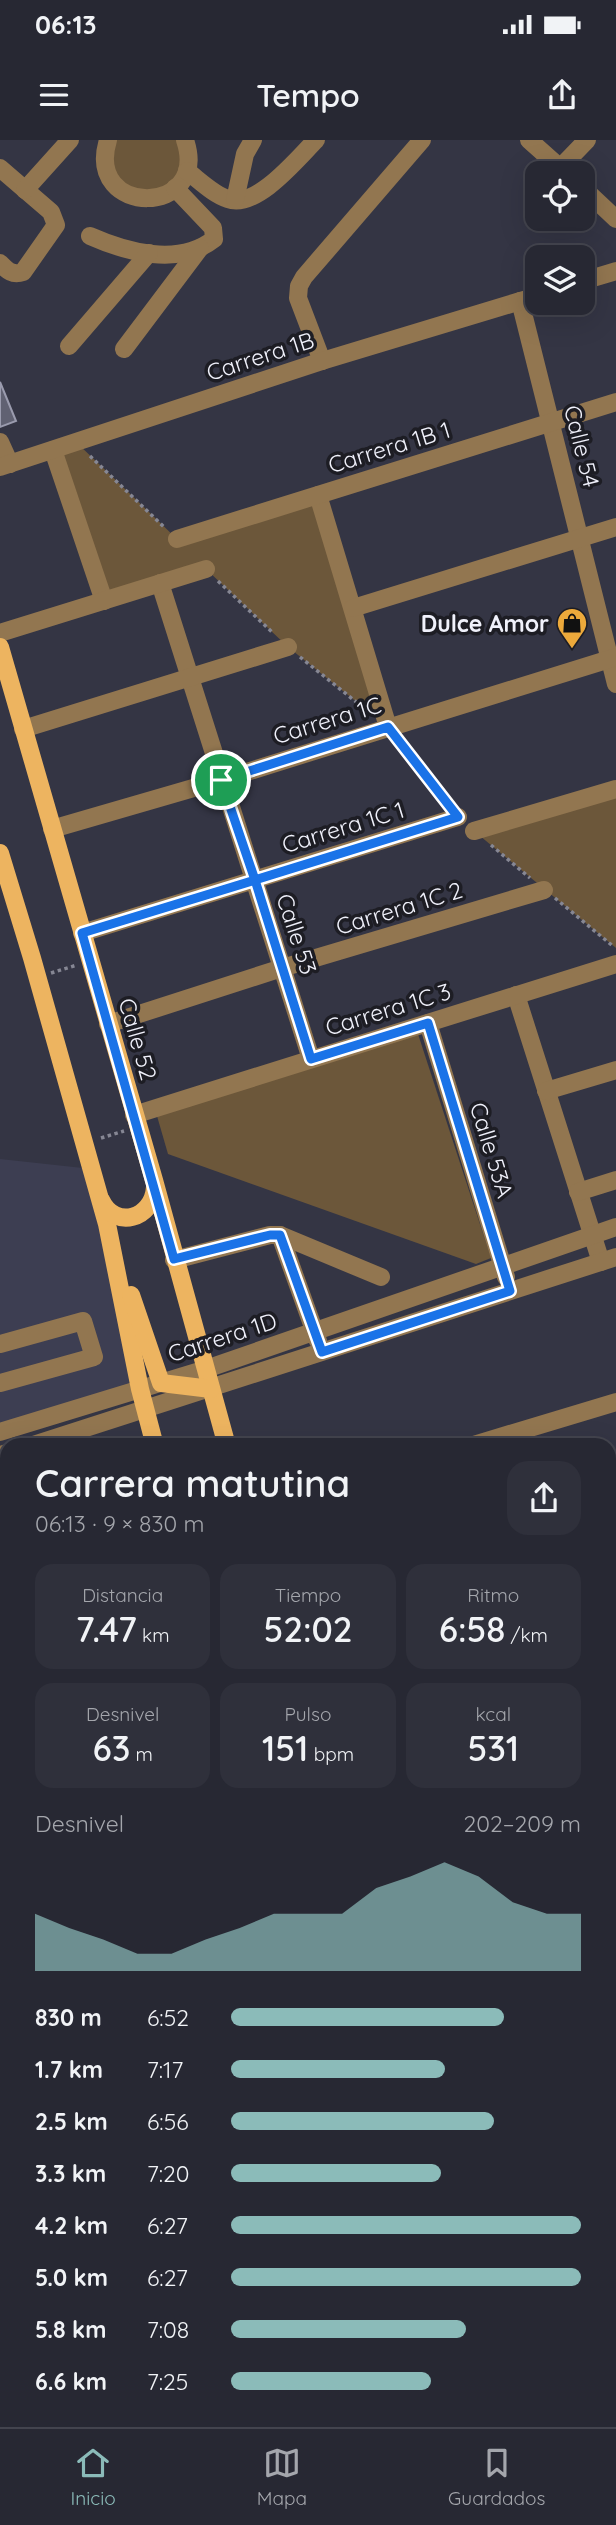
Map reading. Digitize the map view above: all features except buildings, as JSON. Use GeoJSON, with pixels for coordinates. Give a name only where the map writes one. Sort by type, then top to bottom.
{"type":"FeatureCollection","features":[{"type":"Feature","properties":{"kind":"main road","name":"Calle 52"},"geometry":{"type":"LineString","coordinates":[[0,648],[154,1180],[225,1438]]}},
{"type":"Feature","properties":{"kind":"main road"},"geometry":{"type":"LineString","coordinates":[[0,853],[38,977],[107,1224],[161,1382],[211,1389]]}},
{"type":"Feature","properties":{"kind":"main road"},"geometry":{"type":"LineString","coordinates":[[99,1196],[107,1210],[115,1215],[139,1215],[151,1204],[154,1180]]}},
{"type":"Feature","properties":{"kind":"main road"},"geometry":{"type":"LineString","coordinates":[[107,1224],[153,1438]]}},
{"type":"Feature","properties":{"kind":"street"},"geometry":{"type":"LineString","coordinates":[[25,190],[70,140]]}},
{"type":"Feature","properties":{"kind":"street"},"geometry":{"type":"LineString","coordinates":[[108,140],[105,160],[111,180],[126,194],[136,198],[157,198],[175,188],[187,171],[189,160],[185,140]]}},
{"type":"Feature","properties":{"kind":"street"},"geometry":{"type":"LineString","coordinates":[[187,171],[227,199],[245,200],[273,183],[316,140]]}},
{"type":"Feature","properties":{"kind":"street"},"geometry":{"type":"LineString","coordinates":[[322,361],[298,298],[299,286],[304,276],[422,140]]}},
{"type":"Feature","properties":{"kind":"street"},"geometry":{"type":"LineString","coordinates":[[529,140],[553,161]]}},
{"type":"Feature","properties":{"kind":"street"},"geometry":{"type":"LineString","coordinates":[[570,161],[587,140]]}},
{"type":"Feature","properties":{"kind":"street"},"geometry":{"type":"LineString","coordinates":[[236,201],[247,145]]}},
{"type":"Feature","properties":{"kind":"street"},"geometry":{"type":"LineString","coordinates":[[0,168],[51,212],[56,225],[23,272],[11,272],[0,263]]}},
{"type":"Feature","properties":{"kind":"street"},"geometry":{"type":"LineString","coordinates":[[124,349],[200,248],[214,239],[213,228],[175,188]]}},
{"type":"Feature","properties":{"kind":"street"},"geometry":{"type":"LineString","coordinates":[[595,199],[616,219]]}},
{"type":"Feature","properties":{"kind":"street"},"geometry":{"type":"LineString","coordinates":[[89,236],[129,251],[176,253],[200,248]]}},
{"type":"Feature","properties":{"kind":"street"},"geometry":{"type":"LineString","coordinates":[[69,346],[149,253]]}},
{"type":"Feature","properties":{"kind":"street"},"geometry":{"type":"LineString","coordinates":[[595,277],[616,271]]}},
{"type":"Feature","properties":{"kind":"street","name":"Carrera 1B"},"geometry":{"type":"LineString","coordinates":[[5,466],[322,361],[525,299]]}},
{"type":"Feature","properties":{"kind":"street","name":"Calle 54"},"geometry":{"type":"LineString","coordinates":[[532,315],[551,424],[613,658],[616,684]]}},
{"type":"Feature","properties":{"kind":"street","name":"Carrera 1B 1"},"geometry":{"type":"LineString","coordinates":[[177,539],[616,402]]}},
{"type":"Feature","properties":{"kind":"street"},"geometry":{"type":"LineString","coordinates":[[0,442],[5,466]]}},
{"type":"Feature","properties":{"kind":"street"},"geometry":{"type":"LineString","coordinates":[[53,450],[104,601]]}},
{"type":"Feature","properties":{"kind":"street"},"geometry":{"type":"LineString","coordinates":[[318,495],[388,727]]}},
{"type":"Feature","properties":{"kind":"street"},"geometry":{"type":"LineString","coordinates":[[353,608],[616,527]]}},
{"type":"Feature","properties":{"kind":"street"},"geometry":{"type":"LineString","coordinates":[[0,633],[206,569]]}},
{"type":"Feature","properties":{"kind":"street","name":"Calle 53"},"geometry":{"type":"LineString","coordinates":[[160,583],[311,1059]]}},
{"type":"Feature","properties":{"kind":"street"},"geometry":{"type":"LineString","coordinates":[[23,729],[288,646]]}},
{"type":"Feature","properties":{"kind":"street","name":"Carrera 1C"},"geometry":{"type":"LineString","coordinates":[[52,829],[221,780],[613,658]]}},
{"type":"Feature","properties":{"kind":"street"},"geometry":{"type":"LineString","coordinates":[[474,831],[616,789]]}},
{"type":"Feature","properties":{"kind":"street","name":"Carrera 1C 1"},"geometry":{"type":"LineString","coordinates":[[82,933],[458,817]]}},
{"type":"Feature","properties":{"kind":"street","name":"Carrera 1C 2"},"geometry":{"type":"LineString","coordinates":[[108,1024],[282,968],[544,890]]}},
{"type":"Feature","properties":{"kind":"street","name":"Carrera 1C 3"},"geometry":{"type":"LineString","coordinates":[[136,1121],[311,1059],[616,964]]}},
{"type":"Feature","properties":{"kind":"street"},"geometry":{"type":"LineString","coordinates":[[516,995],[591,1236],[608,1260]]}},
{"type":"Feature","properties":{"kind":"street","name":"Calle 53A"},"geometry":{"type":"LineString","coordinates":[[428,1023],[510,1291]]}},
{"type":"Feature","properties":{"kind":"street"},"geometry":{"type":"LineString","coordinates":[[546,1091],[616,1070]]}},
{"type":"Feature","properties":{"kind":"street"},"geometry":{"type":"LineString","coordinates":[[578,1192],[616,1180]]}},
{"type":"Feature","properties":{"kind":"street","name":"Carrera 1D"},"geometry":{"type":"LineString","coordinates":[[0,1432],[206,1369],[616,1227]]}},
{"type":"Feature","properties":{"kind":"street"},"geometry":{"type":"LineString","coordinates":[[174,1259],[270,1235],[280,1235],[381,1277]]}},
{"type":"Feature","properties":{"kind":"street"},"geometry":{"type":"LineString","coordinates":[[280,1235],[322,1352]]}},
{"type":"Feature","properties":{"kind":"street","name":"Carrera 1D"},"geometry":{"type":"LineString","coordinates":[[56,1438],[608,1260]]}},
{"type":"Feature","properties":{"kind":"street"},"geometry":{"type":"LineString","coordinates":[[0,1344],[83,1321],[93,1357],[0,1383]]}},
{"type":"Feature","properties":{"kind":"street"},"geometry":{"type":"LineString","coordinates":[[497,1438],[616,1402]]}},
{"type":"Feature","properties":{"kind":"path"},"geometry":{"type":"LineString","coordinates":[[76,442],[177,539]]}},
{"type":"Feature","properties":{"kind":"path"},"geometry":{"type":"LineString","coordinates":[[388,727],[458,817]]}},
{"type":"Feature","properties":{"kind":"path"},"geometry":{"type":"LineString","coordinates":[[38,977],[90,961]]}},
{"type":"Feature","properties":{"kind":"path"},"geometry":{"type":"LineString","coordinates":[[84,1144],[136,1121]]}},
{"type":"Feature","properties":{"kind":"shaded area"},"geometry":{"type":"Polygon","coordinates":[[[108,140],[185,140],[175,188],[126,194],[105,150],[108,140]]]}},
{"type":"Feature","properties":{"kind":"shaded area"},"geometry":{"type":"Polygon","coordinates":[[[76,442],[177,539],[318,495],[388,727],[288,647],[206,569],[104,601],[53,450],[76,442]]]}},
{"type":"Feature","properties":{"kind":"shaded area"},"geometry":{"type":"Polygon","coordinates":[[[616,789],[616,948],[474,831],[616,789]]]}},
{"type":"Feature","properties":{"kind":"shaded area"},"geometry":{"type":"Polygon","coordinates":[[[418,1034],[491,1258],[476,1264],[168,1154],[157,1116],[418,1034]]]}},
{"type":"Feature","properties":{"kind":"shaded area"},"geometry":{"type":"Polygon","coordinates":[[[0,1159],[92,1169],[140,1389],[0,1432],[0,1159]]]}},
{"type":"Feature","properties":{"kind":"place","name":"Dulce Amor"},"geometry":{"type":"Point","coordinates":[572,650]}},
{"type":"Feature","properties":{"kind":"route"},"geometry":{"type":"LineString","coordinates":[[221,780],[255,880],[82,933],[154,1180],[174,1259],[270,1235],[280,1235],[322,1352],[510,1291],[428,1023],[311,1059],[255,880],[458,817],[388,727],[221,780]]}}]}
